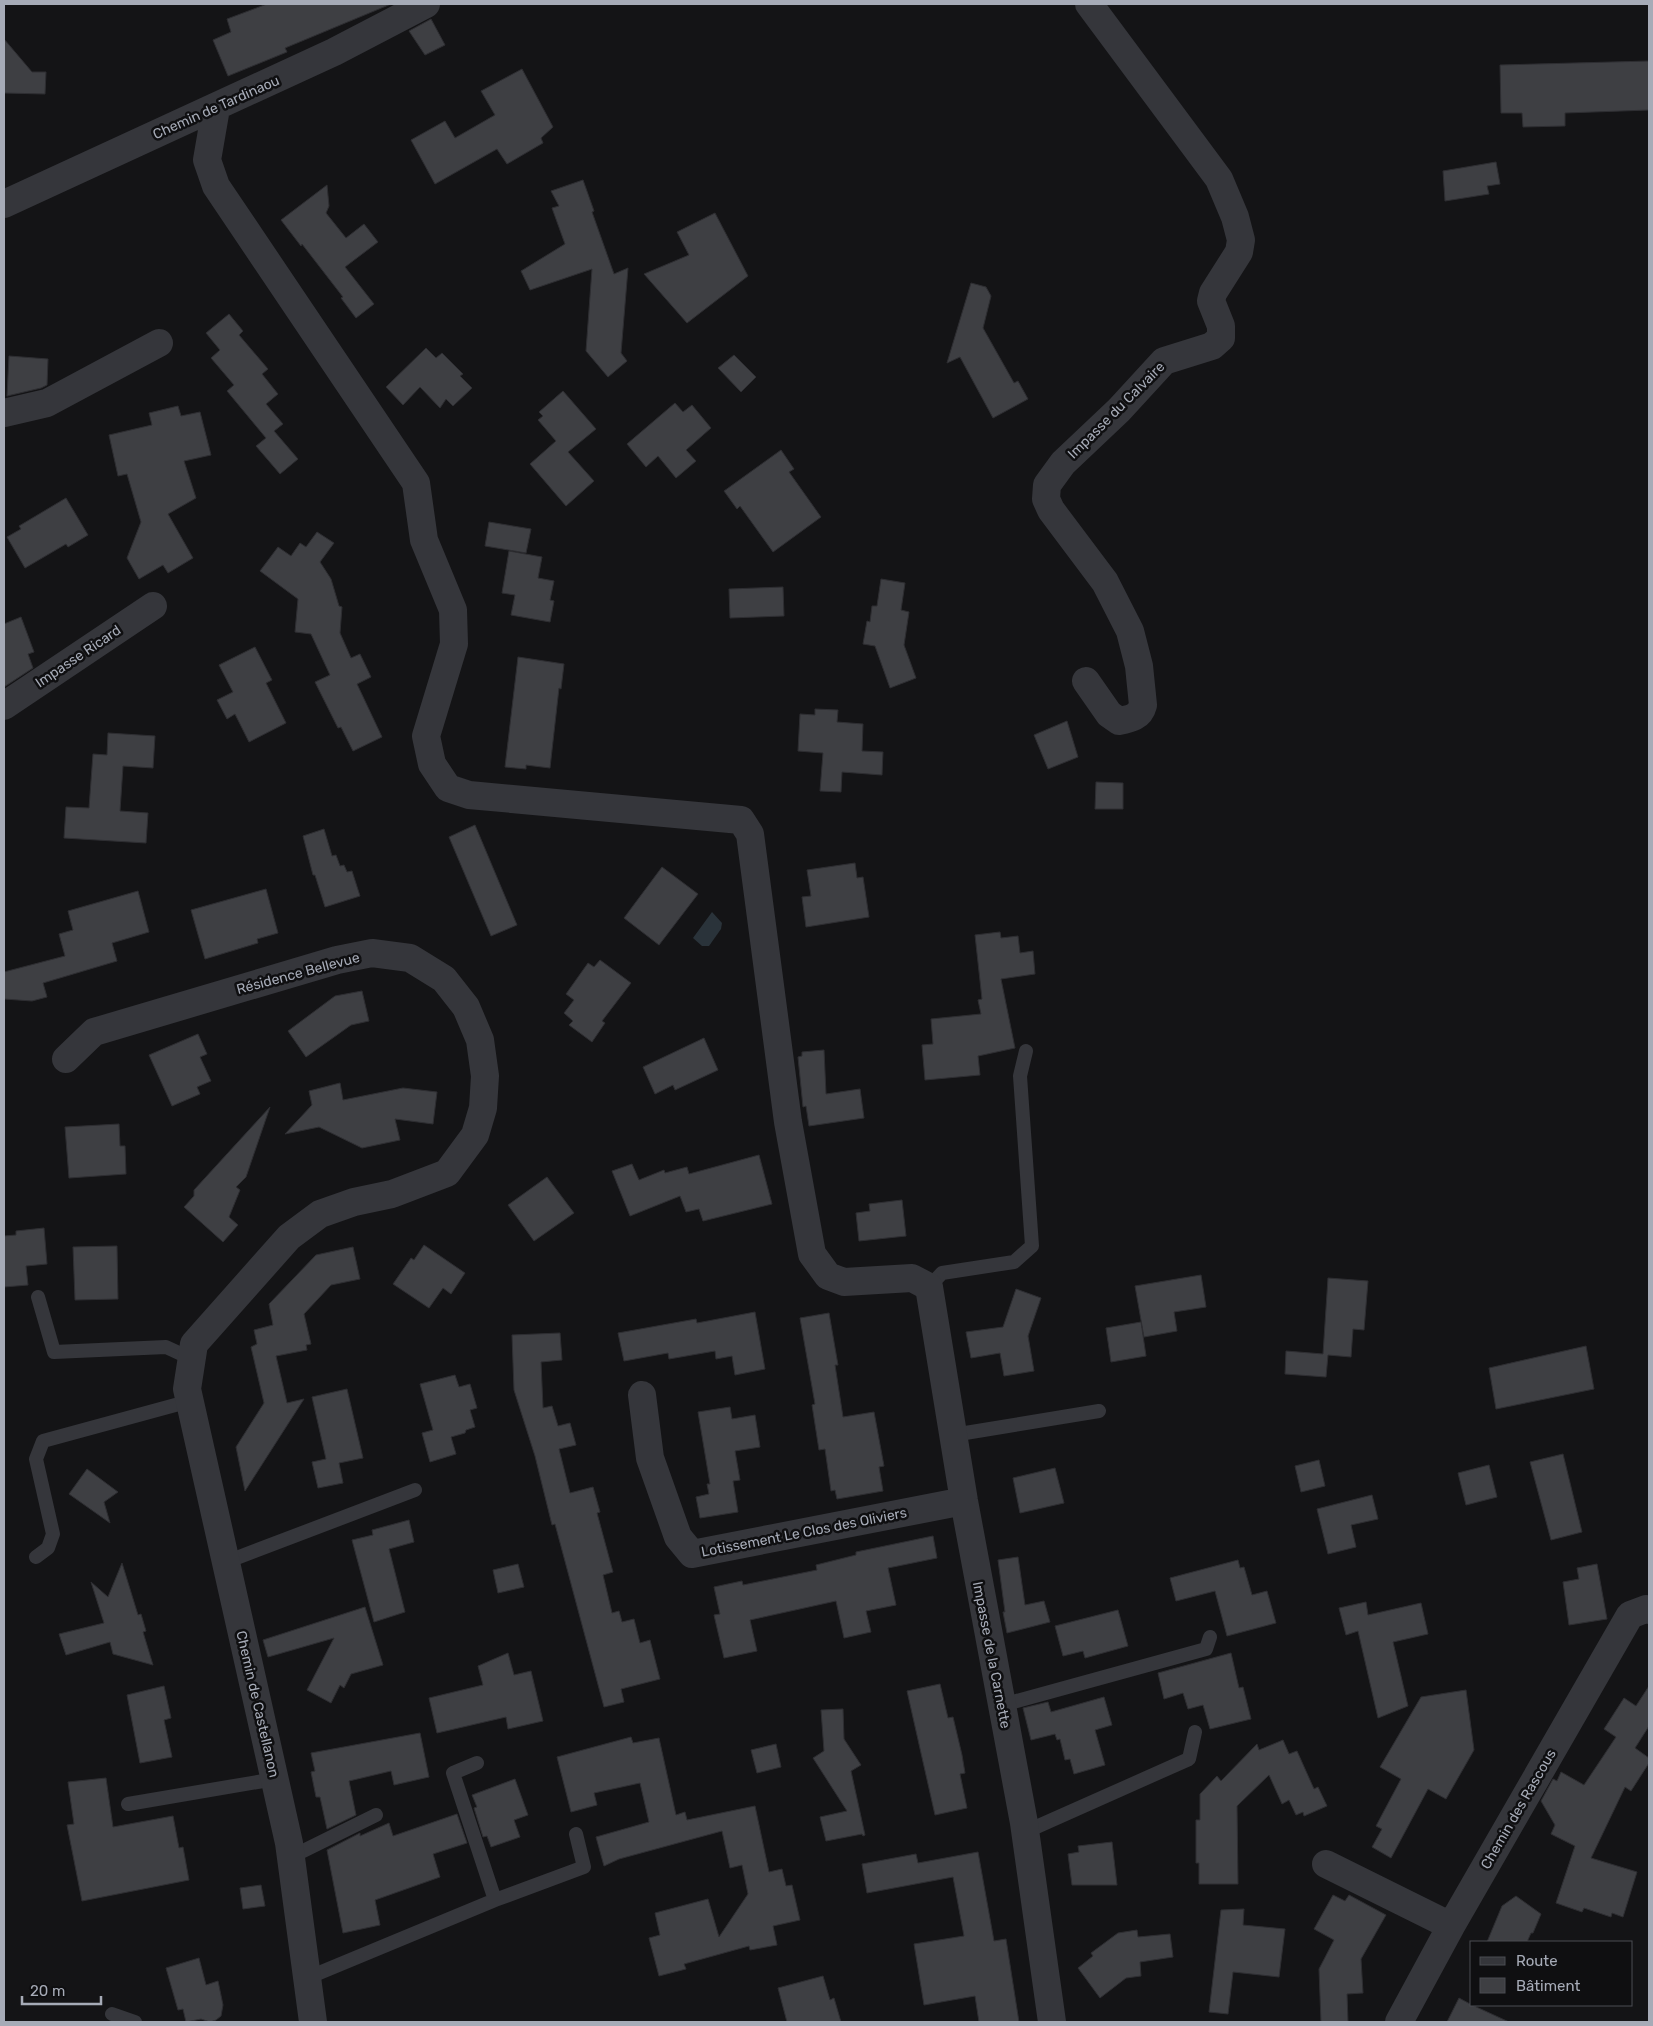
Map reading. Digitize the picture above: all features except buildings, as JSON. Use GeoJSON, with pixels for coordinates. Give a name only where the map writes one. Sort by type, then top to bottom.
{"type":"FeatureCollection","features":[{"type":"Feature","properties":{"kind":"street","name":"Chemin de Tardinaou"},"geometry":{"type":"LineString","coordinates":[[4,204],[108,155],[216,108],[334,52],[426,4]]}},
{"type":"Feature","properties":{"kind":"street","name":"Impasse du Calvaire"},"geometry":{"type":"LineString","coordinates":[[1086,681],[1109,714],[1119,721],[1131,719],[1141,711],[1143,705],[1139,666],[1130,631],[1106,582],[1052,510],[1046,499],[1047,485],[1063,463],[1118,410],[1164,361],[1212,346],[1221,338],[1221,326],[1211,301],[1213,293],[1239,252],[1241,240],[1235,217],[1219,179],[1089,4]]}},
{"type":"Feature","properties":{"kind":"street"},"geometry":{"type":"LineString","coordinates":[[216,108],[207,160],[216,186],[416,483],[424,540],[453,610],[454,644],[426,736],[432,764],[448,788],[470,795],[741,820],[750,834],[788,1122],[812,1254],[828,1276],[844,1282],[912,1278],[929,1288]]}},
{"type":"Feature","properties":{"kind":"street"},"geometry":{"type":"LineString","coordinates":[[4,414],[47,403],[159,342]]}},
{"type":"Feature","properties":{"kind":"street","name":"Impasse Ricard"},"geometry":{"type":"LineString","coordinates":[[4,706],[153,606]]}},
{"type":"Feature","properties":{"kind":"street","name":"Résidence Bellevue"},"geometry":{"type":"LineString","coordinates":[[66,1059],[94,1032],[337,960],[372,953],[410,958],[444,979],[466,1007],[480,1040],[485,1076],[483,1108],[475,1135],[447,1173],[392,1194],[354,1202],[320,1214],[289,1237],[194,1344],[188,1395]]}},
{"type":"Feature","properties":{"kind":"street","name":"Impasse de la Carnette"},"geometry":{"type":"LineString","coordinates":[[929,1288],[964,1501],[1025,1832],[1052,2022]]}},
{"type":"Feature","properties":{"kind":"street","name":"Chemin de Castellanon"},"geometry":{"type":"LineString","coordinates":[[188,1395],[291,1857],[313,2022]]}},
{"type":"Feature","properties":{"kind":"street","name":"Lotissement Le Clos des Oliviers"},"geometry":{"type":"LineString","coordinates":[[642,1395],[650,1458],[678,1537],[692,1554],[964,1501]]}},
{"type":"Feature","properties":{"kind":"street","name":"Chemin des Rascous"},"geometry":{"type":"LineString","coordinates":[[1399,2022],[1451,1926],[1630,1615],[1646,1609],[1649,1610]]}},
{"type":"Feature","properties":{"kind":"street"},"geometry":{"type":"LineString","coordinates":[[1326,1864],[1451,1926]]}},
{"type":"Feature","properties":{"kind":"lane"},"geometry":{"type":"LineString","coordinates":[[929,1288],[942,1273],[1014,1262],[1032,1246],[1020,1076],[1026,1050]]}},
{"type":"Feature","properties":{"kind":"lane"},"geometry":{"type":"LineString","coordinates":[[38,1297],[54,1352],[166,1347],[192,1359]]}},
{"type":"Feature","properties":{"kind":"lane"},"geometry":{"type":"LineString","coordinates":[[36,1557],[48,1548],[53,1534],[36,1459],[43,1441],[188,1395]]}},
{"type":"Feature","properties":{"kind":"lane"},"geometry":{"type":"LineString","coordinates":[[953,1434],[1099,1411]]}},
{"type":"Feature","properties":{"kind":"lane"},"geometry":{"type":"LineString","coordinates":[[226,1562],[415,1490]]}},
{"type":"Feature","properties":{"kind":"lane"},"geometry":{"type":"LineString","coordinates":[[1002,1705],[1206,1649],[1210,1637]]}},
{"type":"Feature","properties":{"kind":"lane"},"geometry":{"type":"LineString","coordinates":[[1025,1832],[1189,1760],[1195,1732]]}},
{"type":"Feature","properties":{"kind":"lane"},"geometry":{"type":"LineString","coordinates":[[477,1763],[453,1773],[495,1900]]}},
{"type":"Feature","properties":{"kind":"lane"},"geometry":{"type":"LineString","coordinates":[[128,1804],[275,1779]]}},
{"type":"Feature","properties":{"kind":"lane"},"geometry":{"type":"LineString","coordinates":[[291,1857],[376,1815]]}},
{"type":"Feature","properties":{"kind":"lane"},"geometry":{"type":"LineString","coordinates":[[307,1978],[495,1900],[584,1867],[576,1834]]}},
{"type":"Feature","properties":{"kind":"lane"},"geometry":{"type":"LineString","coordinates":[[112,2014],[135,2022]]}},
{"type":"Feature","properties":{"kind":"shaded area"},"geometry":{"type":"Polygon","coordinates":[[[712,912],[722,923],[721,929],[709,946],[702,946],[693,938],[712,912]]]}}]}
